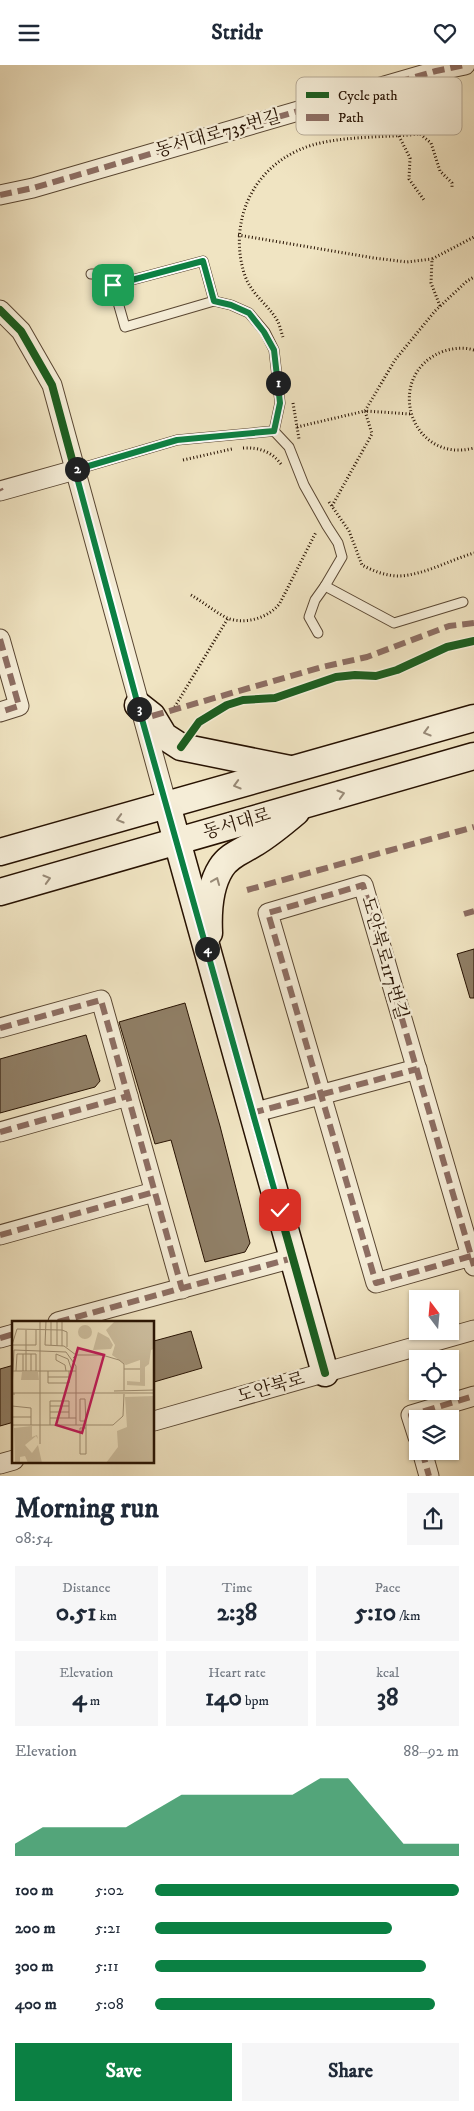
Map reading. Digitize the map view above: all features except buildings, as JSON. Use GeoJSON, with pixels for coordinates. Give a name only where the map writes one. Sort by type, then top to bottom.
{"type":"FeatureCollection","features":[{"type":"Feature","properties":{"kind":"street","name":"동서대로735번길"},"geometry":{"type":"LineString","coordinates":[[415,77],[465,65]]}},
{"type":"Feature","properties":{"kind":"street","name":"동서대로735번길"},"geometry":{"type":"LineString","coordinates":[[0,195],[33,188],[296,112]]}},
{"type":"Feature","properties":{"kind":"street"},"geometry":{"type":"LineString","coordinates":[[0,310],[21,331],[52,385],[138,705],[326,1373]]}},
{"type":"Feature","properties":{"kind":"street"},"geometry":{"type":"LineString","coordinates":[[0,491],[75,470]]}},
{"type":"Feature","properties":{"kind":"street"},"geometry":{"type":"LineString","coordinates":[[0,639],[19,706],[0,712]]}},
{"type":"Feature","properties":{"kind":"street"},"geometry":{"type":"LineString","coordinates":[[138,705],[152,716],[164,735],[181,747],[293,769]]}},
{"type":"Feature","properties":{"kind":"street"},"geometry":{"type":"LineString","coordinates":[[0,852],[474,718]]}},
{"type":"Feature","properties":{"kind":"street","name":"동서대로"},"geometry":{"type":"LineString","coordinates":[[0,892],[474,756]]}},
{"type":"Feature","properties":{"kind":"street"},"geometry":{"type":"LineString","coordinates":[[211,964],[208,912],[213,889],[221,868],[234,855],[279,827],[304,805]]}},
{"type":"Feature","properties":{"kind":"street","name":"도안북로117번길"},"geometry":{"type":"LineString","coordinates":[[363,885],[472,1261],[376,1283],[321,1095],[268,913],[363,885]]}},
{"type":"Feature","properties":{"kind":"street"},"geometry":{"type":"LineString","coordinates":[[0,1028],[101,1000],[182,1289]]}},
{"type":"Feature","properties":{"kind":"street"},"geometry":{"type":"LineString","coordinates":[[252,1113],[417,1069]]}},
{"type":"Feature","properties":{"kind":"street"},"geometry":{"type":"LineString","coordinates":[[0,1132],[128,1096]]}},
{"type":"Feature","properties":{"kind":"street"},"geometry":{"type":"LineString","coordinates":[[0,1235],[154,1192]]}},
{"type":"Feature","properties":{"kind":"street"},"geometry":{"type":"LineString","coordinates":[[62,1321],[293,1258]]}},
{"type":"Feature","properties":{"kind":"street","name":"도안북로"},"geometry":{"type":"LineString","coordinates":[[155,1421],[474,1330]]}},
{"type":"Feature","properties":{"kind":"street"},"geometry":{"type":"LineString","coordinates":[[428,1410],[474,1396]]}},
{"type":"Feature","properties":{"kind":"street"},"geometry":{"type":"LineString","coordinates":[[425,1460],[429,1476]]}},
{"type":"Feature","properties":{"kind":"lane"},"geometry":{"type":"LineString","coordinates":[[113,285],[203,261],[214,301]]}},
{"type":"Feature","properties":{"kind":"lane"},"geometry":{"type":"LineString","coordinates":[[91,274],[106,274],[113,285],[125,327],[214,301],[231,305],[249,313],[264,332],[274,350],[280,403],[274,431]]}},
{"type":"Feature","properties":{"kind":"lane"},"geometry":{"type":"LineString","coordinates":[[75,470],[177,440],[274,431]]}},
{"type":"Feature","properties":{"kind":"lane"},"geometry":{"type":"LineString","coordinates":[[274,431],[289,447],[304,485],[338,543],[342,557],[316,600],[309,617],[318,633]]}},
{"type":"Feature","properties":{"kind":"lane"},"geometry":{"type":"LineString","coordinates":[[325,586],[394,623],[463,602]]}},
{"type":"Feature","properties":{"kind":"path"},"geometry":{"type":"LineString","coordinates":[[286,344],[277,319],[257,298],[244,275],[239,251],[238,235],[245,203],[254,186],[274,164],[300,149],[329,142],[410,135]]}},
{"type":"Feature","properties":{"kind":"path"},"geometry":{"type":"LineString","coordinates":[[421,135],[431,143],[440,171],[452,183],[452,188]]}},
{"type":"Feature","properties":{"kind":"path"},"geometry":{"type":"LineString","coordinates":[[399,136],[410,157],[409,179],[424,200]]}},
{"type":"Feature","properties":{"kind":"path"},"geometry":{"type":"LineString","coordinates":[[238,235],[407,262],[432,259],[474,237]]}},
{"type":"Feature","properties":{"kind":"path"},"geometry":{"type":"LineString","coordinates":[[432,259],[431,283],[440,306]]}},
{"type":"Feature","properties":{"kind":"path"},"geometry":{"type":"LineString","coordinates":[[332,506],[372,435],[365,411],[395,360],[440,306],[474,277]]}},
{"type":"Feature","properties":{"kind":"path"},"geometry":{"type":"LineString","coordinates":[[474,350],[467,348],[451,349],[435,355],[422,365],[413,379],[409,397],[411,414],[419,430],[431,442],[447,449],[465,451],[474,449]]}},
{"type":"Feature","properties":{"kind":"path"},"geometry":{"type":"LineString","coordinates":[[293,401],[299,441]]}},
{"type":"Feature","properties":{"kind":"path"},"geometry":{"type":"LineString","coordinates":[[297,427],[365,411],[411,414]]}},
{"type":"Feature","properties":{"kind":"path"},"geometry":{"type":"LineString","coordinates":[[183,460],[230,449],[248,448],[265,450],[275,456],[284,467]]}},
{"type":"Feature","properties":{"kind":"path"},"geometry":{"type":"LineString","coordinates":[[327,498],[349,531],[362,565],[378,573],[399,576],[425,570],[474,553]]}},
{"type":"Feature","properties":{"kind":"path"},"geometry":{"type":"LineString","coordinates":[[191,595],[228,618],[244,620],[260,618],[273,612],[280,603],[316,533],[312,525]]}},
{"type":"Feature","properties":{"kind":"path"},"geometry":{"type":"LineString","coordinates":[[173,710],[228,618]]}},
{"type":"Feature","properties":{"kind":"marked path"},"geometry":{"type":"LineString","coordinates":[[415,77],[465,65]]}},
{"type":"Feature","properties":{"kind":"marked path"},"geometry":{"type":"LineString","coordinates":[[0,195],[33,188],[296,112]]}},
{"type":"Feature","properties":{"kind":"marked path"},"geometry":{"type":"LineString","coordinates":[[152,716],[322,667],[367,657],[449,626],[474,623]]}},
{"type":"Feature","properties":{"kind":"marked path"},"geometry":{"type":"LineString","coordinates":[[0,639],[19,706],[0,712]]}},
{"type":"Feature","properties":{"kind":"marked path"},"geometry":{"type":"LineString","coordinates":[[247,890],[474,827]]}},
{"type":"Feature","properties":{"kind":"marked path"},"geometry":{"type":"LineString","coordinates":[[471,1256],[376,1283],[268,913],[363,885],[474,1266]]}},
{"type":"Feature","properties":{"kind":"marked path"},"geometry":{"type":"LineString","coordinates":[[464,914],[474,911]]}},
{"type":"Feature","properties":{"kind":"marked path"},"geometry":{"type":"LineString","coordinates":[[0,1028],[101,1000],[182,1289]]}},
{"type":"Feature","properties":{"kind":"marked path"},"geometry":{"type":"LineString","coordinates":[[252,1113],[417,1069]]}},
{"type":"Feature","properties":{"kind":"marked path"},"geometry":{"type":"LineString","coordinates":[[0,1132],[128,1096]]}},
{"type":"Feature","properties":{"kind":"marked path"},"geometry":{"type":"LineString","coordinates":[[0,1235],[154,1192]]}},
{"type":"Feature","properties":{"kind":"marked path"},"geometry":{"type":"LineString","coordinates":[[62,1321],[293,1258]]}},
{"type":"Feature","properties":{"kind":"marked path"},"geometry":{"type":"LineString","coordinates":[[0,1338],[12,1335]]}},
{"type":"Feature","properties":{"kind":"marked path"},"geometry":{"type":"LineString","coordinates":[[428,1410],[474,1396]]}},
{"type":"Feature","properties":{"kind":"marked path"},"geometry":{"type":"LineString","coordinates":[[425,1460],[429,1476]]}},
{"type":"Feature","properties":{"kind":"cycle path"},"geometry":{"type":"LineString","coordinates":[[0,310],[21,331],[52,385],[138,705],[325,1373]]}},
{"type":"Feature","properties":{"kind":"cycle path"},"geometry":{"type":"LineString","coordinates":[[181,747],[199,722],[227,705],[243,700],[275,698],[336,677],[355,675],[376,676],[397,670],[447,647],[474,641]]}},
{"type":"Feature","properties":{"kind":"route"},"geometry":{"type":"LineString","coordinates":[[113,285],[203,261],[214,301],[231,305],[249,313],[264,332],[274,350],[280,403],[274,431],[177,440],[75,470],[138,705],[280,1210]]}}]}
